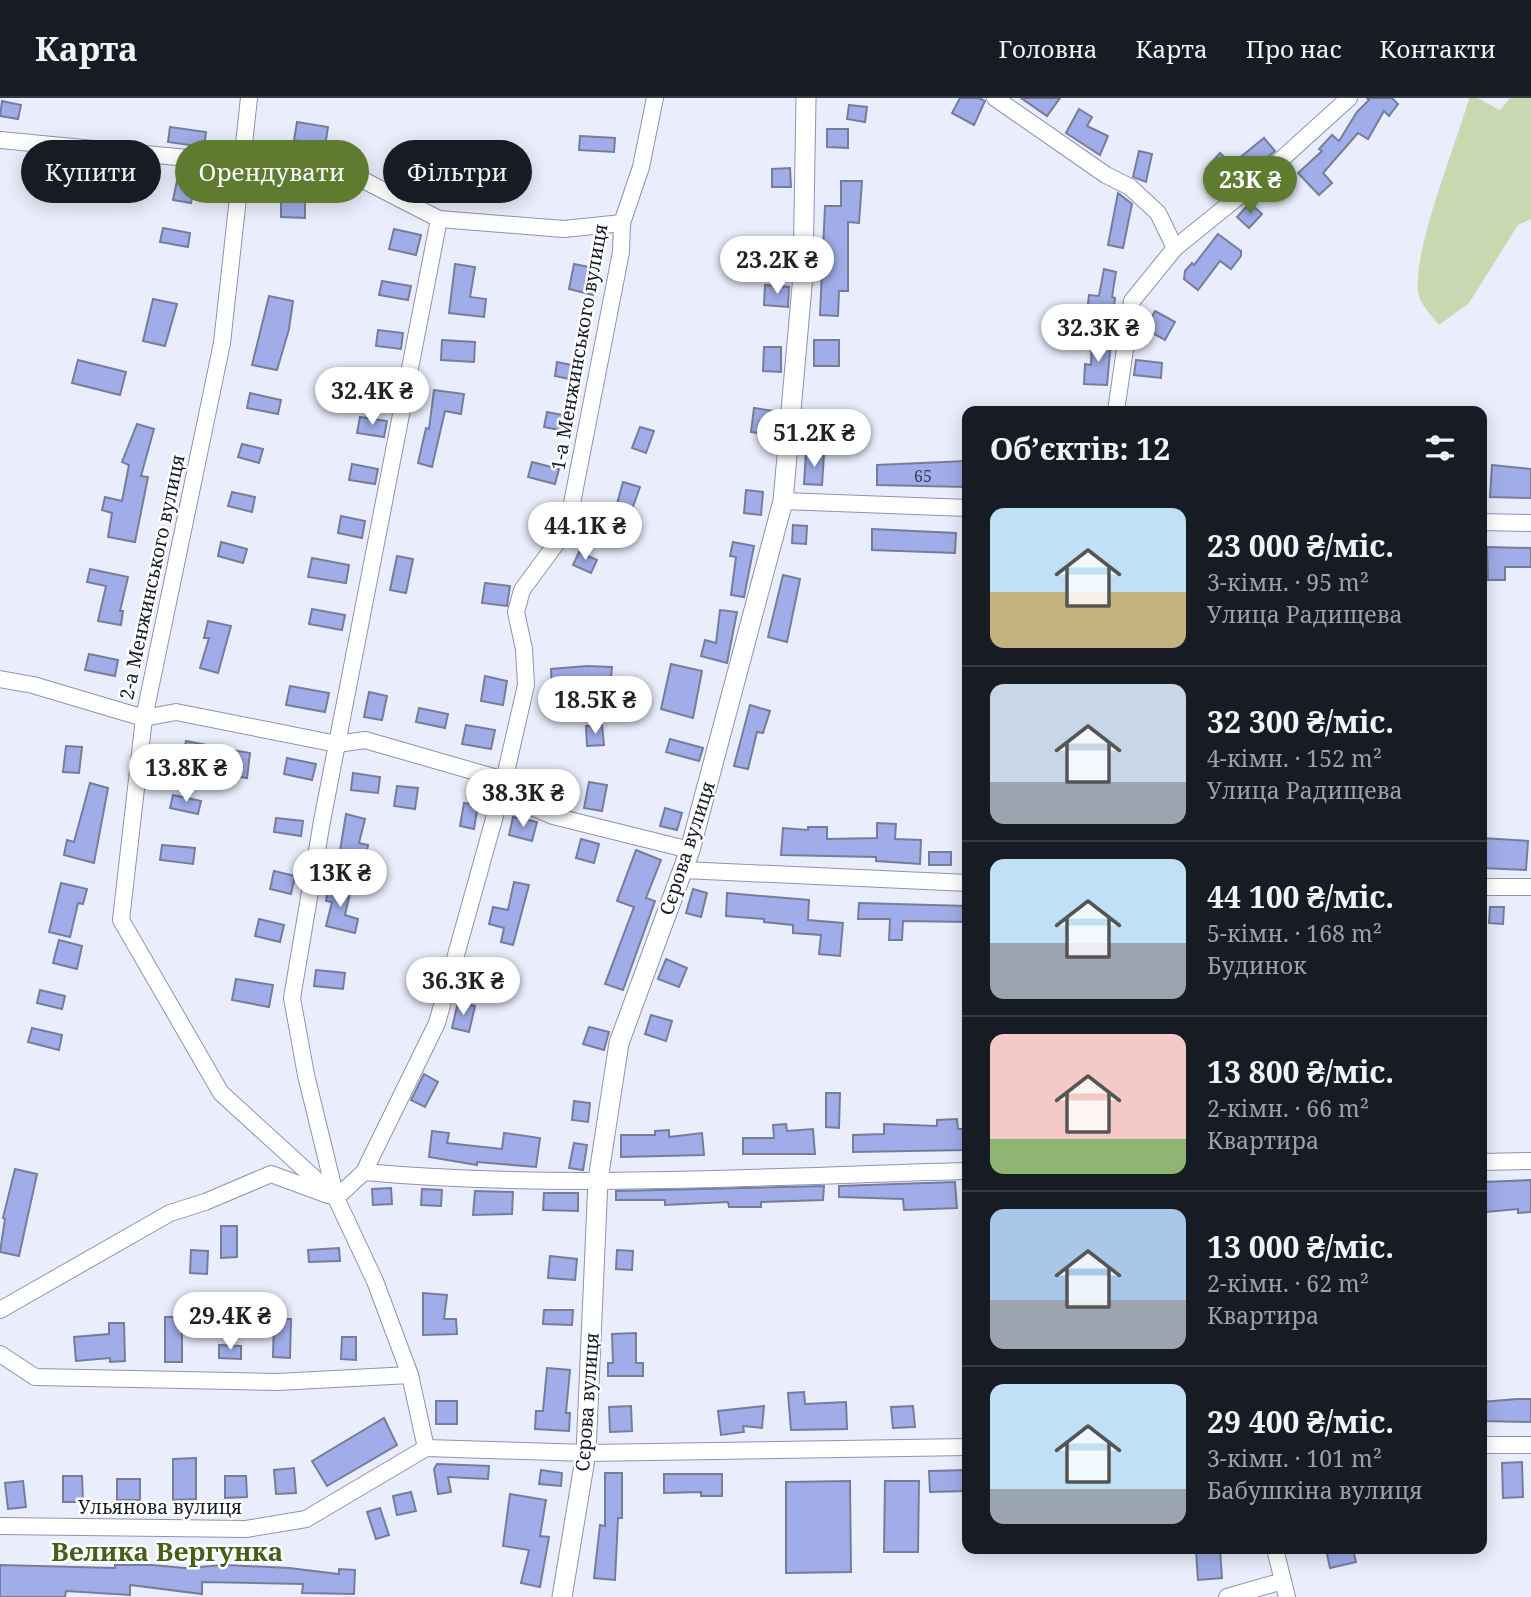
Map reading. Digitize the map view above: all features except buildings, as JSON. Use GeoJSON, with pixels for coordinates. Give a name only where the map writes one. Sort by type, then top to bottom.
{"type":"FeatureCollection","features":[{"type":"Feature","properties":{"kind":"street","name":"2-а Менжинського вулиця"},"geometry":{"type":"LineString","coordinates":[[243,140],[249,98]]}},
{"type":"Feature","properties":{"kind":"street","name":"1-а Менжинського вулиця"},"geometry":{"type":"LineString","coordinates":[[336,1198],[364,1172],[437,1023],[502,787],[526,685],[524,649],[516,612],[522,590],[567,529],[621,252],[622,223],[641,167],[655,98]]}},
{"type":"Feature","properties":{"kind":"street","name":"Сєрова вулиця"},"geometry":{"type":"LineString","coordinates":[[562,1597],[586,1453],[598,1180],[619,1043],[690,850],[783,501],[803,275],[806,98]]}},
{"type":"Feature","properties":{"kind":"street"},"geometry":{"type":"LineString","coordinates":[[996,98],[1106,175],[1130,187],[1158,213],[1175,248]]}},
{"type":"Feature","properties":{"kind":"street"},"geometry":{"type":"LineString","coordinates":[[1117,406],[1132,302],[1175,248],[1254,184],[1349,98]]}},
{"type":"Feature","properties":{"kind":"street"},"geometry":{"type":"LineString","coordinates":[[0,140],[175,157]]}},
{"type":"Feature","properties":{"kind":"street"},"geometry":{"type":"LineString","coordinates":[[369,183],[439,219],[564,229],[622,223]]}},
{"type":"Feature","properties":{"kind":"street","name":"2-а Менжинського вулиця"},"geometry":{"type":"LineString","coordinates":[[236,203],[222,343],[144,718],[121,920],[221,1093],[336,1198]]}},
{"type":"Feature","properties":{"kind":"street"},"geometry":{"type":"LineString","coordinates":[[439,219],[337,744],[292,998],[306,1075],[336,1198],[375,1281],[410,1375],[426,1448],[586,1453],[962,1447]]}},
{"type":"Feature","properties":{"kind":"street"},"geometry":{"type":"LineString","coordinates":[[783,501],[962,508]]}},
{"type":"Feature","properties":{"kind":"street"},"geometry":{"type":"LineString","coordinates":[[1487,522],[1531,523]]}},
{"type":"Feature","properties":{"kind":"street"},"geometry":{"type":"LineString","coordinates":[[0,679],[33,685],[144,718],[176,712],[337,744],[365,740],[502,787],[564,819],[690,850]]}},
{"type":"Feature","properties":{"kind":"street"},"geometry":{"type":"LineString","coordinates":[[683,870],[962,883]]}},
{"type":"Feature","properties":{"kind":"street"},"geometry":{"type":"LineString","coordinates":[[1487,887],[1531,887]]}},
{"type":"Feature","properties":{"kind":"street"},"geometry":{"type":"LineString","coordinates":[[1487,1162],[1531,1161]]}},
{"type":"Feature","properties":{"kind":"street"},"geometry":{"type":"LineString","coordinates":[[364,1172],[442,1179],[598,1180],[962,1171]]}},
{"type":"Feature","properties":{"kind":"street"},"geometry":{"type":"LineString","coordinates":[[0,1310],[170,1213],[205,1202],[271,1174],[336,1198]]}},
{"type":"Feature","properties":{"kind":"street"},"geometry":{"type":"LineString","coordinates":[[0,1354],[36,1377],[278,1382],[410,1375]]}},
{"type":"Feature","properties":{"kind":"street"},"geometry":{"type":"LineString","coordinates":[[1487,1445],[1531,1445]]}},
{"type":"Feature","properties":{"kind":"street","name":"Ульянова вулиця"},"geometry":{"type":"LineString","coordinates":[[0,1526],[246,1529],[294,1521],[306,1518],[426,1448]]}},
{"type":"Feature","properties":{"kind":"street"},"geometry":{"type":"LineString","coordinates":[[1227,1597],[1285,1589],[1276,1554]]}},
{"type":"Feature","properties":{"kind":"green space"},"geometry":{"type":"Polygon","coordinates":[[[1469,98],[1477,98],[1500,110],[1510,98],[1531,98],[1531,219],[1518,225],[1469,303],[1439,325],[1420,299],[1420,259],[1469,98]]]}},
{"type":"Feature","properties":{"kind":"district","name":"Велика Вергунка"},"geometry":{"type":"Point","coordinates":[167,1551]}}]}
